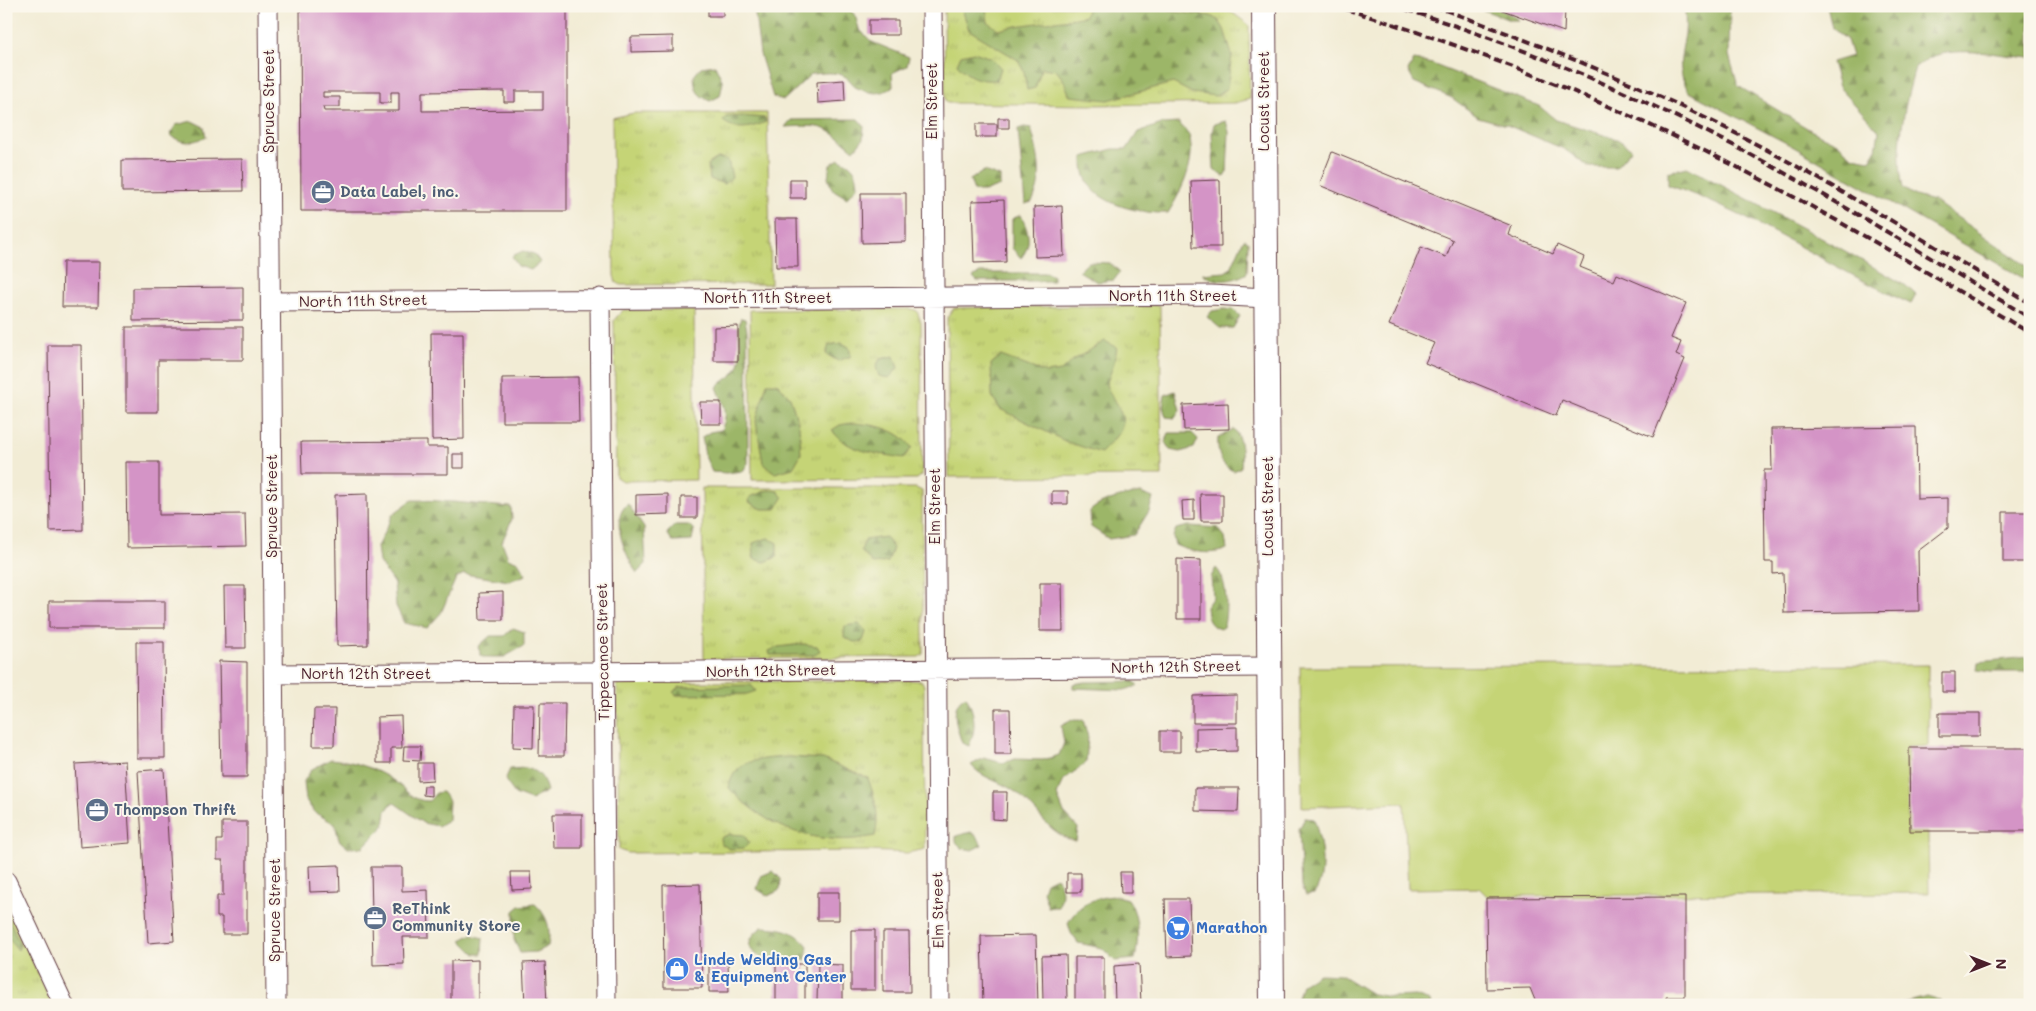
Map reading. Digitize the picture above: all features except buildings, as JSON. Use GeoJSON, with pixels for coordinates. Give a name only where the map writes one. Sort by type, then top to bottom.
{"type":"FeatureCollection","features":[{"type":"Feature","properties":{"kind":"street","name":"Spruce Street"},"geometry":{"type":"LineString","coordinates":[[268,6],[276,1005]]}},
{"type":"Feature","properties":{"kind":"street","name":"Elm Street"},"geometry":{"type":"LineString","coordinates":[[932,6],[940,1005]]}},
{"type":"Feature","properties":{"kind":"street","name":"Locust Street"},"geometry":{"type":"LineString","coordinates":[[1264,6],[1272,1005]]}},
{"type":"Feature","properties":{"kind":"street","name":"North 11th Street"},"geometry":{"type":"LineString","coordinates":[[270,302],[600,298],[933,298],[1210,295],[1266,298]]}},
{"type":"Feature","properties":{"kind":"street","name":"Tippecanoe Street"},"geometry":{"type":"LineString","coordinates":[[600,298],[606,1005]]}},
{"type":"Feature","properties":{"kind":"street","name":"North 12th Street"},"geometry":{"type":"LineString","coordinates":[[274,674],[1269,667]]}},
{"type":"Feature","properties":{"kind":"street"},"geometry":{"type":"LineString","coordinates":[[6,882],[64,1005]]}},
{"type":"Feature","properties":{"kind":"green space"},"geometry":{"type":"Polygon","coordinates":[[[754,6],[845,6],[855,15],[859,29],[872,42],[909,57],[907,66],[892,73],[893,86],[884,92],[870,92],[855,87],[846,77],[836,73],[824,73],[811,74],[784,100],[773,97],[760,54],[754,6]]]}},
{"type":"Feature","properties":{"kind":"green space"},"geometry":{"type":"Polygon","coordinates":[[[944,6],[1215,6],[1230,11],[1249,25],[1250,99],[1235,103],[1092,105],[947,103],[945,99],[944,6]]]}},
{"type":"Feature","properties":{"kind":"green space"},"geometry":{"type":"Polygon","coordinates":[[[961,6],[986,6],[988,22],[999,30],[1020,25],[1085,16],[1088,6],[1159,6],[1170,11],[1211,16],[1219,21],[1224,29],[1232,55],[1227,88],[1216,96],[1192,93],[1173,83],[1108,100],[1070,96],[1063,79],[1056,70],[1042,68],[1035,88],[1027,90],[1024,72],[1018,60],[969,30],[961,6]]]}},
{"type":"Feature","properties":{"kind":"green space"},"geometry":{"type":"Polygon","coordinates":[[[1473,6],[1497,9],[1518,20],[1510,20],[1473,6]]]}},
{"type":"Feature","properties":{"kind":"green space"},"geometry":{"type":"Polygon","coordinates":[[[1685,6],[1730,6],[1729,55],[1738,86],[1812,131],[1837,143],[1853,157],[1870,160],[1876,150],[1879,131],[1839,87],[1832,62],[1852,56],[1847,40],[1832,28],[1827,6],[2030,6],[2030,58],[1980,52],[1954,52],[1931,57],[1915,68],[1904,113],[1900,158],[1903,188],[1915,196],[1934,201],[2030,268],[2030,282],[1792,146],[1689,92],[1681,70],[1685,31],[1685,6]]]}},
{"type":"Feature","properties":{"kind":"green space"},"geometry":{"type":"Polygon","coordinates":[[[974,52],[991,58],[1001,68],[997,80],[975,78],[966,73],[957,64],[961,55],[974,52]]]}},
{"type":"Feature","properties":{"kind":"green space"},"geometry":{"type":"Polygon","coordinates":[[[1414,60],[1432,64],[1539,106],[1556,120],[1617,139],[1632,149],[1616,167],[1589,167],[1564,149],[1507,125],[1478,117],[1452,98],[1414,82],[1408,71],[1414,60]]]}},
{"type":"Feature","properties":{"kind":"green space"},"geometry":{"type":"Polygon","coordinates":[[[715,65],[723,82],[720,96],[710,101],[702,97],[698,92],[694,76],[701,67],[715,65]]]}},
{"type":"Feature","properties":{"kind":"green space"},"geometry":{"type":"Polygon","coordinates":[[[634,113],[767,113],[771,284],[621,285],[616,282],[614,276],[612,118],[634,113]]]}},
{"type":"Feature","properties":{"kind":"green space"},"geometry":{"type":"Polygon","coordinates":[[[726,117],[765,118],[766,122],[739,128],[723,121],[726,117]]]}},
{"type":"Feature","properties":{"kind":"green space"},"geometry":{"type":"Polygon","coordinates":[[[858,119],[864,126],[863,139],[854,150],[823,128],[808,126],[785,127],[791,120],[858,119]]]}},
{"type":"Feature","properties":{"kind":"green space"},"geometry":{"type":"Polygon","coordinates":[[[192,121],[204,127],[206,137],[183,142],[170,134],[176,125],[192,121]]]}},
{"type":"Feature","properties":{"kind":"green space"},"geometry":{"type":"Polygon","coordinates":[[[1226,121],[1229,132],[1227,172],[1224,177],[1214,170],[1212,133],[1214,124],[1226,121]]]}},
{"type":"Feature","properties":{"kind":"green space"},"geometry":{"type":"Polygon","coordinates":[[[1179,123],[1189,135],[1191,155],[1186,176],[1178,196],[1168,213],[1145,212],[1120,206],[1108,201],[1090,186],[1084,174],[1083,157],[1113,149],[1127,149],[1138,132],[1162,124],[1179,123]]]}},
{"type":"Feature","properties":{"kind":"green space"},"geometry":{"type":"Polygon","coordinates":[[[1024,127],[1031,128],[1039,165],[1036,193],[1032,202],[1025,204],[1018,129],[1024,127]]]}},
{"type":"Feature","properties":{"kind":"green space"},"geometry":{"type":"Polygon","coordinates":[[[718,158],[728,160],[732,177],[724,184],[710,179],[708,164],[718,158]]]}},
{"type":"Feature","properties":{"kind":"green space"},"geometry":{"type":"Polygon","coordinates":[[[839,159],[851,166],[857,176],[858,186],[847,198],[832,189],[828,178],[830,165],[839,159]]]}},
{"type":"Feature","properties":{"kind":"green space"},"geometry":{"type":"Polygon","coordinates":[[[1687,167],[1838,247],[1905,285],[1916,295],[1911,304],[1850,274],[1761,226],[1699,197],[1668,185],[1668,172],[1687,167]]]}},
{"type":"Feature","properties":{"kind":"green space"},"geometry":{"type":"Polygon","coordinates":[[[984,171],[1000,177],[1000,186],[986,191],[974,191],[970,180],[984,171]]]}},
{"type":"Feature","properties":{"kind":"green space"},"geometry":{"type":"Polygon","coordinates":[[[1021,215],[1026,226],[1028,242],[1025,253],[1021,258],[1012,248],[1012,219],[1021,215]]]}},
{"type":"Feature","properties":{"kind":"green space"},"geometry":{"type":"Polygon","coordinates":[[[1244,239],[1248,241],[1247,273],[1230,280],[1213,279],[1202,274],[1225,272],[1231,268],[1244,239]]]}},
{"type":"Feature","properties":{"kind":"green space"},"geometry":{"type":"Polygon","coordinates":[[[523,251],[534,254],[540,262],[531,270],[518,266],[512,256],[523,251]]]}},
{"type":"Feature","properties":{"kind":"green space"},"geometry":{"type":"Polygon","coordinates":[[[1089,262],[1110,263],[1120,272],[1114,280],[1097,282],[1079,271],[1089,262]]]}},
{"type":"Feature","properties":{"kind":"green space"},"geometry":{"type":"Polygon","coordinates":[[[980,273],[1047,273],[1053,276],[1053,281],[977,281],[973,277],[980,273]]]}},
{"type":"Feature","properties":{"kind":"green space"},"geometry":{"type":"Polygon","coordinates":[[[1160,305],[1162,476],[949,477],[947,318],[954,308],[1160,305]]]}},
{"type":"Feature","properties":{"kind":"green space"},"geometry":{"type":"Polygon","coordinates":[[[912,309],[917,311],[921,322],[922,475],[917,479],[752,480],[750,310],[912,309]]]}},
{"type":"Feature","properties":{"kind":"green space"},"geometry":{"type":"Polygon","coordinates":[[[623,310],[694,310],[696,480],[622,481],[616,477],[614,320],[623,310]]]}},
{"type":"Feature","properties":{"kind":"green space"},"geometry":{"type":"Polygon","coordinates":[[[1234,310],[1240,316],[1233,328],[1220,328],[1207,317],[1212,311],[1234,310]]]}},
{"type":"Feature","properties":{"kind":"green space"},"geometry":{"type":"Polygon","coordinates":[[[741,318],[745,319],[747,331],[748,463],[743,471],[712,472],[705,456],[702,437],[710,432],[721,430],[724,424],[725,408],[717,387],[735,372],[739,365],[741,352],[739,324],[741,318]]]}},
{"type":"Feature","properties":{"kind":"green space"},"geometry":{"type":"Polygon","coordinates":[[[1105,341],[1117,348],[1106,385],[1123,420],[1118,433],[1101,453],[1067,442],[1000,409],[992,396],[991,364],[1001,356],[1046,373],[1061,371],[1072,361],[1105,341]]]}},
{"type":"Feature","properties":{"kind":"green space"},"geometry":{"type":"Polygon","coordinates":[[[842,343],[849,347],[851,356],[838,361],[826,354],[829,345],[842,343]]]}},
{"type":"Feature","properties":{"kind":"green space"},"geometry":{"type":"Polygon","coordinates":[[[894,356],[898,368],[889,378],[879,376],[876,367],[880,359],[894,356]]]}},
{"type":"Feature","properties":{"kind":"green space"},"geometry":{"type":"Polygon","coordinates":[[[767,383],[777,383],[790,397],[799,426],[801,454],[793,468],[775,473],[763,463],[756,421],[767,383]]]}},
{"type":"Feature","properties":{"kind":"green space"},"geometry":{"type":"Polygon","coordinates":[[[1175,391],[1180,410],[1175,418],[1166,417],[1163,407],[1165,395],[1175,391]]]}},
{"type":"Feature","properties":{"kind":"green space"},"geometry":{"type":"Polygon","coordinates":[[[851,423],[885,428],[907,441],[912,448],[903,458],[855,448],[839,438],[832,430],[840,425],[851,423]]]}},
{"type":"Feature","properties":{"kind":"green space"},"geometry":{"type":"Polygon","coordinates":[[[1234,429],[1241,447],[1241,467],[1234,471],[1225,466],[1220,458],[1218,438],[1234,429]]]}},
{"type":"Feature","properties":{"kind":"green space"},"geometry":{"type":"Polygon","coordinates":[[[1169,433],[1192,433],[1198,439],[1194,448],[1180,452],[1170,450],[1165,442],[1169,433]]]}},
{"type":"Feature","properties":{"kind":"green space"},"geometry":{"type":"Polygon","coordinates":[[[702,488],[916,488],[922,491],[923,654],[919,657],[704,659],[702,488]]]}},
{"type":"Feature","properties":{"kind":"green space"},"geometry":{"type":"Polygon","coordinates":[[[768,490],[778,491],[783,498],[776,509],[762,509],[749,502],[750,497],[768,490]]]}},
{"type":"Feature","properties":{"kind":"green space"},"geometry":{"type":"Polygon","coordinates":[[[1140,493],[1153,498],[1149,511],[1134,535],[1109,539],[1091,527],[1090,511],[1095,507],[1113,499],[1140,493]]]}},
{"type":"Feature","properties":{"kind":"green space"},"geometry":{"type":"Polygon","coordinates":[[[412,500],[511,507],[512,519],[502,542],[508,558],[518,562],[526,575],[509,581],[464,574],[456,578],[441,613],[427,628],[404,623],[396,606],[394,584],[379,562],[377,547],[393,514],[412,500]]]}},
{"type":"Feature","properties":{"kind":"green space"},"geometry":{"type":"Polygon","coordinates":[[[628,504],[644,528],[646,564],[637,573],[624,548],[619,528],[622,510],[628,504]]]}},
{"type":"Feature","properties":{"kind":"green space"},"geometry":{"type":"Polygon","coordinates":[[[675,525],[689,525],[694,530],[692,541],[673,542],[667,533],[675,525]]]}},
{"type":"Feature","properties":{"kind":"green space"},"geometry":{"type":"Polygon","coordinates":[[[1189,526],[1218,528],[1225,537],[1227,549],[1215,552],[1201,552],[1187,550],[1175,545],[1173,537],[1176,529],[1189,526]]]}},
{"type":"Feature","properties":{"kind":"green space"},"geometry":{"type":"Polygon","coordinates":[[[885,537],[893,548],[888,562],[873,564],[861,551],[865,540],[885,537]]]}},
{"type":"Feature","properties":{"kind":"green space"},"geometry":{"type":"Polygon","coordinates":[[[768,538],[777,543],[777,557],[765,562],[754,559],[753,543],[768,538]]]}},
{"type":"Feature","properties":{"kind":"green space"},"geometry":{"type":"Polygon","coordinates":[[[1216,568],[1223,580],[1226,595],[1224,626],[1220,629],[1211,623],[1206,607],[1213,597],[1211,577],[1216,568]]]}},
{"type":"Feature","properties":{"kind":"green space"},"geometry":{"type":"Polygon","coordinates":[[[859,624],[866,632],[863,641],[854,642],[844,637],[845,626],[859,624]]]}},
{"type":"Feature","properties":{"kind":"green space"},"geometry":{"type":"Polygon","coordinates":[[[513,628],[524,632],[524,646],[504,657],[482,657],[478,647],[490,636],[504,636],[513,628]]]}},
{"type":"Feature","properties":{"kind":"green space"},"geometry":{"type":"Polygon","coordinates":[[[802,644],[817,646],[820,651],[814,655],[770,655],[769,651],[778,647],[802,644]]]}},
{"type":"Feature","properties":{"kind":"green space"},"geometry":{"type":"Polygon","coordinates":[[[2030,657],[2030,672],[1977,670],[1978,662],[2030,657]]]}},
{"type":"Feature","properties":{"kind":"green space"},"geometry":{"type":"Polygon","coordinates":[[[1928,665],[1928,746],[1907,747],[1908,833],[1928,833],[1929,893],[1487,896],[1479,888],[1408,889],[1404,803],[1302,807],[1300,667],[1928,665]]]}},
{"type":"Feature","properties":{"kind":"green space"},"geometry":{"type":"Polygon","coordinates":[[[922,681],[924,686],[925,849],[907,853],[869,851],[628,853],[619,850],[617,686],[619,683],[922,681]]]}},
{"type":"Feature","properties":{"kind":"green space"},"geometry":{"type":"Polygon","coordinates":[[[1134,681],[1138,686],[1124,690],[1073,688],[1073,684],[1085,682],[1134,681]]]}},
{"type":"Feature","properties":{"kind":"green space"},"geometry":{"type":"Polygon","coordinates":[[[751,685],[756,691],[747,694],[676,695],[673,692],[680,687],[751,685]]]}},
{"type":"Feature","properties":{"kind":"green space"},"geometry":{"type":"Polygon","coordinates":[[[966,696],[974,721],[972,739],[969,746],[962,743],[955,717],[957,705],[966,696]]]}},
{"type":"Feature","properties":{"kind":"green space"},"geometry":{"type":"Polygon","coordinates":[[[1072,720],[1083,720],[1088,737],[1086,763],[1063,780],[1057,795],[1064,813],[1078,828],[1076,841],[1066,838],[1050,827],[1014,791],[980,773],[971,765],[984,758],[1003,763],[1015,759],[1043,760],[1059,755],[1064,743],[1061,726],[1072,720]]]}},
{"type":"Feature","properties":{"kind":"green space"},"geometry":{"type":"Polygon","coordinates":[[[790,757],[823,759],[868,778],[876,807],[875,836],[835,839],[815,837],[796,832],[760,814],[729,788],[732,778],[743,765],[761,760],[790,757]]]}},
{"type":"Feature","properties":{"kind":"green space"},"geometry":{"type":"Polygon","coordinates":[[[331,759],[356,763],[379,772],[394,781],[413,797],[423,801],[429,801],[436,793],[442,792],[449,801],[448,820],[438,826],[423,823],[393,802],[386,811],[384,826],[363,847],[348,848],[339,840],[335,824],[314,812],[306,800],[304,781],[312,769],[331,759]]]}},
{"type":"Feature","properties":{"kind":"green space"},"geometry":{"type":"Polygon","coordinates":[[[526,768],[540,775],[547,791],[531,800],[515,794],[505,780],[510,769],[526,768]]]}},
{"type":"Feature","properties":{"kind":"green space"},"geometry":{"type":"Polygon","coordinates":[[[1305,818],[1314,819],[1322,857],[1321,877],[1318,886],[1314,894],[1306,895],[1302,886],[1299,829],[1305,818]]]}},
{"type":"Feature","properties":{"kind":"green space"},"geometry":{"type":"Polygon","coordinates":[[[971,832],[982,845],[972,850],[962,848],[956,842],[956,836],[971,832]]]}},
{"type":"Feature","properties":{"kind":"green space"},"geometry":{"type":"Polygon","coordinates":[[[730,834],[744,835],[749,843],[744,848],[730,849],[721,844],[720,838],[730,834]]]}},
{"type":"Feature","properties":{"kind":"green space"},"geometry":{"type":"Polygon","coordinates":[[[773,871],[781,879],[780,890],[768,896],[757,889],[761,876],[773,871]]]}},
{"type":"Feature","properties":{"kind":"green space"},"geometry":{"type":"Polygon","coordinates":[[[1056,877],[1062,892],[1061,900],[1058,907],[1048,907],[1043,891],[1046,882],[1056,877]]]}},
{"type":"Feature","properties":{"kind":"green space"},"geometry":{"type":"Polygon","coordinates":[[[1116,896],[1128,899],[1132,905],[1136,920],[1137,936],[1135,959],[1115,961],[1102,948],[1078,943],[1071,933],[1068,923],[1077,910],[1088,902],[1116,896]]]}},
{"type":"Feature","properties":{"kind":"green space"},"geometry":{"type":"Polygon","coordinates":[[[6,902],[52,1005],[6,1005],[6,902]]]}},
{"type":"Feature","properties":{"kind":"green space"},"geometry":{"type":"Polygon","coordinates":[[[535,904],[543,913],[548,923],[548,946],[536,952],[520,953],[514,940],[514,911],[520,906],[535,904]]]}},
{"type":"Feature","properties":{"kind":"green space"},"geometry":{"type":"Polygon","coordinates":[[[6,911],[20,945],[18,950],[6,935],[6,911]]]}},
{"type":"Feature","properties":{"kind":"green space"},"geometry":{"type":"Polygon","coordinates":[[[762,927],[782,929],[798,936],[808,946],[806,960],[778,961],[756,954],[750,945],[751,940],[762,927]]]}},
{"type":"Feature","properties":{"kind":"green space"},"geometry":{"type":"Polygon","coordinates":[[[471,935],[483,938],[482,954],[475,954],[461,940],[471,935]]]}},
{"type":"Feature","properties":{"kind":"green space"},"geometry":{"type":"Polygon","coordinates":[[[1319,974],[1341,975],[1372,994],[1391,997],[1415,996],[1430,1001],[1431,1005],[1299,1005],[1297,1001],[1302,984],[1319,974]]]}},
{"type":"Feature","properties":{"kind":"green space"},"geometry":{"type":"Polygon","coordinates":[[[1927,997],[1940,1001],[1942,1005],[1897,1005],[1927,997]]]}},
{"type":"Feature","properties":{"kind":"railway"},"geometry":{"type":"LineString","coordinates":[[1335,6],[1438,39],[1489,58],[1590,98],[1688,143],[1811,206],[2030,333]]}},
{"type":"Feature","properties":{"kind":"railway"},"geometry":{"type":"LineString","coordinates":[[1395,6],[1530,53],[1618,90],[1704,130],[1854,212],[2030,318]]}},
{"type":"Feature","properties":{"kind":"railway"},"geometry":{"type":"LineString","coordinates":[[1434,6],[1597,69],[1715,123],[1824,182],[2030,303]]}},
{"type":"Feature","properties":{"kind":"place","name":"Data Label, inc."},"geometry":{"type":"Point","coordinates":[323,192]}},
{"type":"Feature","properties":{"kind":"place","name":"Thompson Thrift"},"geometry":{"type":"Point","coordinates":[97,810]}},
{"type":"Feature","properties":{"kind":"place","name":"ReThink Community Store"},"geometry":{"type":"Point","coordinates":[375,918]}},
{"type":"Feature","properties":{"kind":"place","name":"Marathon"},"geometry":{"type":"Point","coordinates":[1178,928]}},
{"type":"Feature","properties":{"kind":"place","name":"Linde Welding Gas & Equipment Center"},"geometry":{"type":"Point","coordinates":[677,969]}}]}
